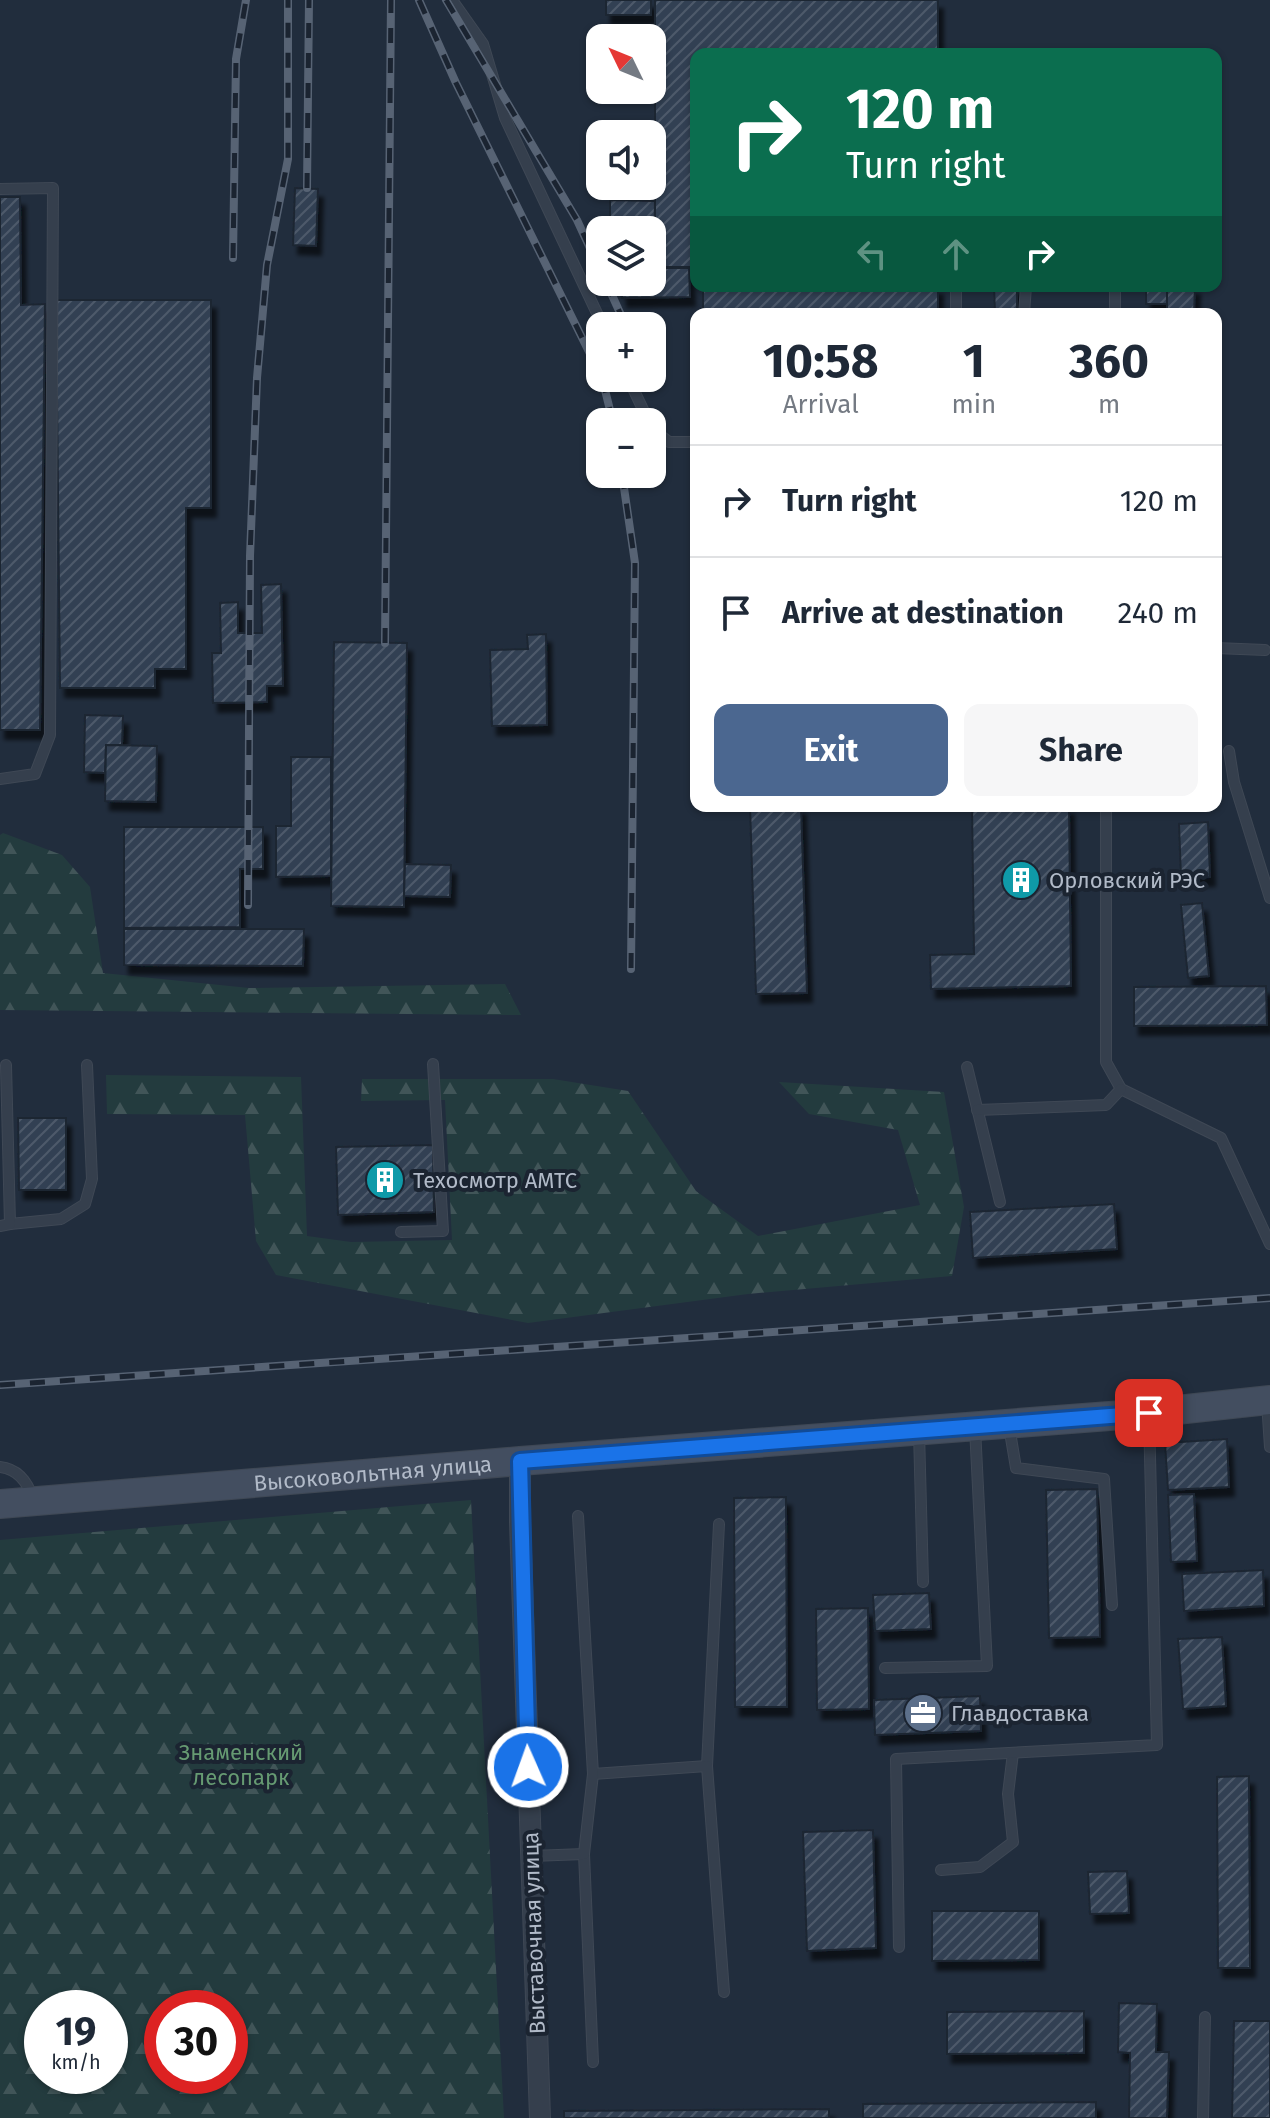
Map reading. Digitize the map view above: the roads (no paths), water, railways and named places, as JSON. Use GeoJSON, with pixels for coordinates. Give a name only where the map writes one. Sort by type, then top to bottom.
{"type":"FeatureCollection","features":[{"type":"Feature","properties":{"kind":"main road","name":"Высоковольтная улица"},"geometry":{"type":"LineString","coordinates":[[0,1504],[1149,1413],[1268,1400]]}},
{"type":"Feature","properties":{"kind":"street","name":"Выставочная улица"},"geometry":{"type":"LineString","coordinates":[[520,1461],[540,2118]]}},
{"type":"Feature","properties":{"kind":"lane"},"geometry":{"type":"LineString","coordinates":[[452,0],[483,44],[505,118],[596,312]]}},
{"type":"Feature","properties":{"kind":"lane"},"geometry":{"type":"LineString","coordinates":[[0,189],[53,188],[50,735],[35,774],[0,779]]}},
{"type":"Feature","properties":{"kind":"lane"},"geometry":{"type":"LineString","coordinates":[[666,440],[690,442]]}},
{"type":"Feature","properties":{"kind":"lane"},"geometry":{"type":"LineString","coordinates":[[1222,648],[1265,650]]}},
{"type":"Feature","properties":{"kind":"lane"},"geometry":{"type":"LineString","coordinates":[[1229,751],[1234,782],[1270,898]]}},
{"type":"Feature","properties":{"kind":"lane"},"geometry":{"type":"LineString","coordinates":[[1106,812],[1106,1062],[1121,1089],[1221,1138],[1270,1244]]}},
{"type":"Feature","properties":{"kind":"lane"},"geometry":{"type":"LineString","coordinates":[[401,1232],[443,1231],[433,1064]]}},
{"type":"Feature","properties":{"kind":"lane"},"geometry":{"type":"LineString","coordinates":[[6,1065],[5,1225],[61,1219],[85,1204],[92,1179],[87,1065]]}},
{"type":"Feature","properties":{"kind":"lane"},"geometry":{"type":"LineString","coordinates":[[967,1067],[1000,1202]]}},
{"type":"Feature","properties":{"kind":"lane"},"geometry":{"type":"LineString","coordinates":[[977,1110],[1106,1105],[1121,1089]]}},
{"type":"Feature","properties":{"kind":"lane"},"geometry":{"type":"LineString","coordinates":[[1268,1400],[1270,1447]]}},
{"type":"Feature","properties":{"kind":"lane"},"geometry":{"type":"LineString","coordinates":[[899,1947],[896,1759],[1157,1745],[1149,1413]]}},
{"type":"Feature","properties":{"kind":"lane"},"geometry":{"type":"LineString","coordinates":[[1008,1424],[1016,1468],[1104,1479],[1112,1605]]}},
{"type":"Feature","properties":{"kind":"lane"},"geometry":{"type":"LineString","coordinates":[[885,1668],[987,1666],[975,1426]]}},
{"type":"Feature","properties":{"kind":"lane"},"geometry":{"type":"LineString","coordinates":[[918,1430],[923,1582]]}},
{"type":"Feature","properties":{"kind":"lane"},"geometry":{"type":"LineString","coordinates":[[0,1467],[8,1468],[28,1483],[34,1501]]}},
{"type":"Feature","properties":{"kind":"lane"},"geometry":{"type":"LineString","coordinates":[[578,1516],[593,1774],[584,1854],[593,2062]]}},
{"type":"Feature","properties":{"kind":"lane"},"geometry":{"type":"LineString","coordinates":[[719,1524],[707,1766],[724,1992]]}},
{"type":"Feature","properties":{"kind":"lane"},"geometry":{"type":"LineString","coordinates":[[941,1870],[980,1867],[1013,1842],[1008,1794],[1013,1753]]}},
{"type":"Feature","properties":{"kind":"lane"},"geometry":{"type":"LineString","coordinates":[[593,1774],[707,1766]]}},
{"type":"Feature","properties":{"kind":"lane"},"geometry":{"type":"LineString","coordinates":[[532,1856],[584,1854]]}},
{"type":"Feature","properties":{"kind":"lane"},"geometry":{"type":"LineString","coordinates":[[1203,2118],[1205,2017]]}},
{"type":"Feature","properties":{"kind":"railway"},"geometry":{"type":"LineString","coordinates":[[233,258],[236,59],[246,0]]}},
{"type":"Feature","properties":{"kind":"railway"},"geometry":{"type":"LineString","coordinates":[[248,905],[250,556],[257,378],[267,265],[288,159],[288,0]]}},
{"type":"Feature","properties":{"kind":"railway"},"geometry":{"type":"LineString","coordinates":[[307,188],[309,0]]}},
{"type":"Feature","properties":{"kind":"railway"},"geometry":{"type":"LineString","coordinates":[[385,643],[391,0]]}},
{"type":"Feature","properties":{"kind":"railway"},"geometry":{"type":"LineString","coordinates":[[419,0],[456,83],[586,346]]}},
{"type":"Feature","properties":{"kind":"railway"},"geometry":{"type":"LineString","coordinates":[[446,0],[586,240]]}},
{"type":"Feature","properties":{"kind":"railway"},"geometry":{"type":"LineString","coordinates":[[612,296],[620,312]]}},
{"type":"Feature","properties":{"kind":"railway"},"geometry":{"type":"LineString","coordinates":[[606,392],[610,408]]}},
{"type":"Feature","properties":{"kind":"railway"},"geometry":{"type":"LineString","coordinates":[[624,488],[635,563],[631,969]]}},
{"type":"Feature","properties":{"kind":"railway"},"geometry":{"type":"LineString","coordinates":[[0,1385],[1270,1298]]}},
{"type":"Feature","properties":{"kind":"place","name":"Орловский РЭС"},"geometry":{"type":"Point","coordinates":[1021,880]}},
{"type":"Feature","properties":{"kind":"place","name":"Техосмотр АМТС"},"geometry":{"type":"Point","coordinates":[385,1180]}},
{"type":"Feature","properties":{"kind":"place","name":"Главдоставка"},"geometry":{"type":"Point","coordinates":[923,1713]}},
{"type":"Feature","properties":{"kind":"park label","name":"Знаменский лесопарк"},"geometry":{"type":"Point","coordinates":[241,1764]}}]}
